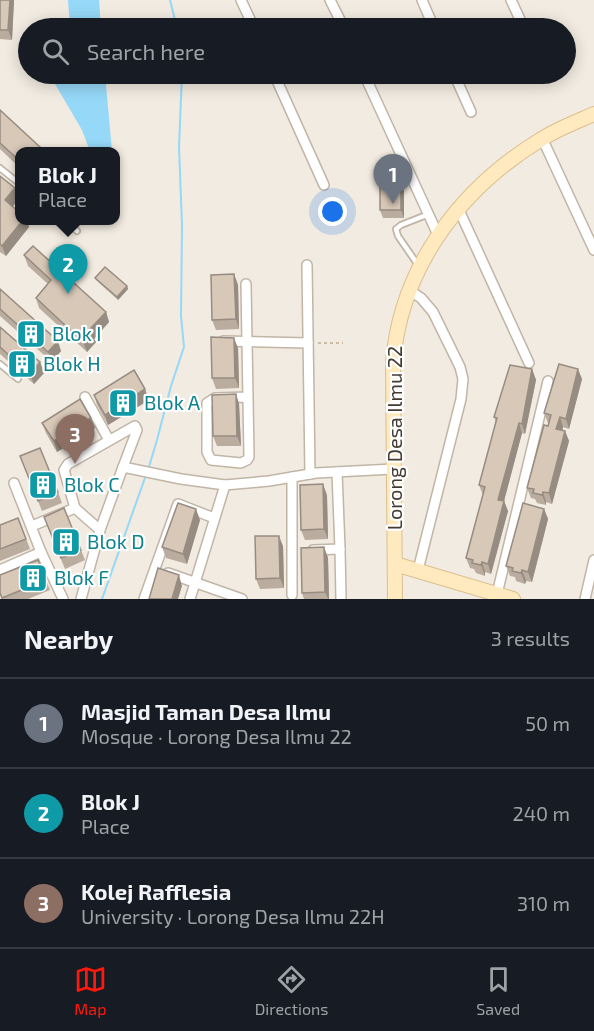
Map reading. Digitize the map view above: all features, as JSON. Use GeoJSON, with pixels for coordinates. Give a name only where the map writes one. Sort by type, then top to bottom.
{"type":"FeatureCollection","features":[{"type":"Feature","properties":{"kind":"street"},"geometry":{"type":"LineString","coordinates":[[241,0],[249,18]]}},
{"type":"Feature","properties":{"kind":"street"},"geometry":{"type":"LineString","coordinates":[[330,0],[339,18]]}},
{"type":"Feature","properties":{"kind":"street"},"geometry":{"type":"LineString","coordinates":[[422,0],[430,18]]}},
{"type":"Feature","properties":{"kind":"street"},"geometry":{"type":"LineString","coordinates":[[511,0],[519,18]]}},
{"type":"Feature","properties":{"kind":"street"},"geometry":{"type":"LineString","coordinates":[[279,84],[324,185]]}},
{"type":"Feature","properties":{"kind":"street"},"geometry":{"type":"LineString","coordinates":[[369,84],[438,235]]}},
{"type":"Feature","properties":{"kind":"street"},"geometry":{"type":"LineString","coordinates":[[458,84],[471,112]]}},
{"type":"Feature","properties":{"kind":"street","name":"Lorong Desa Ilmu 22"},"geometry":{"type":"LineString","coordinates":[[395,599],[393,379],[395,341],[409,290],[438,235],[458,208],[490,176],[542,138],[594,114]]}},
{"type":"Feature","properties":{"kind":"street"},"geometry":{"type":"LineString","coordinates":[[542,138],[594,250]]}},
{"type":"Feature","properties":{"kind":"street"},"geometry":{"type":"LineString","coordinates":[[458,208],[529,363]]}},
{"type":"Feature","properties":{"kind":"street"},"geometry":{"type":"LineString","coordinates":[[307,265],[310,474]]}},
{"type":"Feature","properties":{"kind":"street"},"geometry":{"type":"LineString","coordinates":[[246,284],[248,341],[249,459],[242,463],[211,460],[207,452],[207,403],[215,398],[248,397]]}},
{"type":"Feature","properties":{"kind":"street"},"geometry":{"type":"LineString","coordinates":[[409,290],[421,298],[433,312],[464,379],[418,570]]}},
{"type":"Feature","properties":{"kind":"street"},"geometry":{"type":"LineString","coordinates":[[215,341],[308,343]]}},
{"type":"Feature","properties":{"kind":"street"},"geometry":{"type":"LineString","coordinates":[[492,595],[548,381]]}},
{"type":"Feature","properties":{"kind":"street"},"geometry":{"type":"LineString","coordinates":[[85,397],[109,440]]}},
{"type":"Feature","properties":{"kind":"street"},"geometry":{"type":"LineString","coordinates":[[81,599],[100,530],[137,429],[134,426],[68,464],[65,468],[64,473],[75,508],[100,530]]}},
{"type":"Feature","properties":{"kind":"street"},"geometry":{"type":"LineString","coordinates":[[123,467],[167,477],[225,485],[310,474],[393,469]]}},
{"type":"Feature","properties":{"kind":"street"},"geometry":{"type":"LineString","coordinates":[[337,472],[341,599]]}},
{"type":"Feature","properties":{"kind":"street"},"geometry":{"type":"LineString","coordinates":[[292,477],[287,538],[292,550],[292,595]]}},
{"type":"Feature","properties":{"kind":"street"},"geometry":{"type":"LineString","coordinates":[[14,483],[40,552],[61,597],[49,599]]}},
{"type":"Feature","properties":{"kind":"street"},"geometry":{"type":"LineString","coordinates":[[190,599],[225,485]]}},
{"type":"Feature","properties":{"kind":"street"},"geometry":{"type":"LineString","coordinates":[[144,599],[178,504],[214,518]]}},
{"type":"Feature","properties":{"kind":"street"},"geometry":{"type":"LineString","coordinates":[[32,526],[75,508]]}},
{"type":"Feature","properties":{"kind":"street"},"geometry":{"type":"LineString","coordinates":[[292,550],[340,549]]}},
{"type":"Feature","properties":{"kind":"street"},"geometry":{"type":"LineString","coordinates":[[0,570],[40,552]]}},
{"type":"Feature","properties":{"kind":"street"},"geometry":{"type":"LineString","coordinates":[[585,599],[594,560]]}},
{"type":"Feature","properties":{"kind":"street"},"geometry":{"type":"LineString","coordinates":[[395,564],[492,595],[513,599]]}},
{"type":"Feature","properties":{"kind":"street"},"geometry":{"type":"LineString","coordinates":[[154,569],[242,599]]}},
{"type":"Feature","properties":{"kind":"lane"},"geometry":{"type":"LineString","coordinates":[[0,168],[15,180]]}},
{"type":"Feature","properties":{"kind":"lane"},"geometry":{"type":"LineString","coordinates":[[419,268],[396,230],[401,225],[429,214]]}},
{"type":"Feature","properties":{"kind":"lane"},"geometry":{"type":"LineString","coordinates":[[70,225],[77,231]]}},
{"type":"Feature","properties":{"kind":"lane"},"geometry":{"type":"LineString","coordinates":[[0,364],[18,380]]}},
{"type":"Feature","properties":{"kind":"path"},"geometry":{"type":"LineString","coordinates":[[308,343],[343,343]]}},
{"type":"Feature","properties":{"kind":"water"},"geometry":{"type":"Polygon","coordinates":[[[68,0],[99,0],[100,18],[69,18],[68,0]]]}},
{"type":"Feature","properties":{"kind":"water"},"geometry":{"type":"Polygon","coordinates":[[[55,84],[106,84],[112,147],[88,147],[82,130],[55,84]]]}},
{"type":"Feature","properties":{"kind":"building"},"geometry":{"type":"Polygon","coordinates":[[[0,0],[10,0],[8,30],[0,30],[0,0]]]}},
{"type":"Feature","properties":{"kind":"building"},"geometry":{"type":"Polygon","coordinates":[[[0,110],[40,147],[15,147],[15,156],[0,143],[0,110]]]}},
{"type":"Feature","properties":{"kind":"building"},"geometry":{"type":"Polygon","coordinates":[[[0,176],[15,188],[5,200],[15,209],[15,225],[19,225],[2,246],[0,244],[0,176]]]}},
{"type":"Feature","properties":{"kind":"building"},"geometry":{"type":"Polygon","coordinates":[[[380,183],[401,183],[401,210],[380,210],[380,183]]]}},
{"type":"Feature","properties":{"kind":"building"},"geometry":{"type":"Polygon","coordinates":[[[33,246],[106,312],[89,330],[92,332],[83,342],[36,298],[51,280],[24,255],[33,246]]]}},
{"type":"Feature","properties":{"kind":"building"},"geometry":{"type":"Polygon","coordinates":[[[105,267],[127,286],[117,297],[95,278],[105,267]]]}},
{"type":"Feature","properties":{"kind":"building"},"geometry":{"type":"Polygon","coordinates":[[[234,274],[236,319],[212,320],[211,275],[234,274]]]}},
{"type":"Feature","properties":{"kind":"building"},"geometry":{"type":"Polygon","coordinates":[[[0,289],[58,341],[48,352],[0,309],[0,289]]]}},
{"type":"Feature","properties":{"kind":"building"},"geometry":{"type":"Polygon","coordinates":[[[0,327],[40,362],[30,374],[0,347],[0,327]]]}},
{"type":"Feature","properties":{"kind":"building"},"geometry":{"type":"Polygon","coordinates":[[[211,337],[234,338],[235,378],[212,378],[211,337]]]}},
{"type":"Feature","properties":{"kind":"building"},"geometry":{"type":"Polygon","coordinates":[[[559,364],[578,369],[566,419],[560,417],[556,429],[565,431],[549,493],[543,492],[542,495],[533,493],[534,489],[527,488],[544,425],[548,426],[551,415],[544,413],[559,364]]]}},
{"type":"Feature","properties":{"kind":"building"},"geometry":{"type":"Polygon","coordinates":[[[510,365],[532,369],[522,424],[519,423],[498,500],[504,501],[488,564],[482,562],[481,565],[472,563],[473,560],[466,558],[485,487],[479,485],[497,418],[494,417],[510,365]]]}},
{"type":"Feature","properties":{"kind":"building"},"geometry":{"type":"Polygon","coordinates":[[[134,370],[145,389],[105,415],[94,395],[134,370]]]}},
{"type":"Feature","properties":{"kind":"building"},"geometry":{"type":"Polygon","coordinates":[[[236,394],[237,436],[213,436],[212,395],[236,394]]]}},
{"type":"Feature","properties":{"kind":"building"},"geometry":{"type":"Polygon","coordinates":[[[80,399],[91,418],[54,441],[42,423],[80,399]]]}},
{"type":"Feature","properties":{"kind":"building","name":"Blok C"},"geometry":{"type":"Polygon","coordinates":[[[40,448],[58,492],[38,501],[20,456],[40,448]]]}},
{"type":"Feature","properties":{"kind":"building"},"geometry":{"type":"Polygon","coordinates":[[[323,484],[324,529],[301,530],[300,485],[323,484]]]}},
{"type":"Feature","properties":{"kind":"building"},"geometry":{"type":"Polygon","coordinates":[[[178,503],[196,509],[183,554],[162,547],[178,503]]]}},
{"type":"Feature","properties":{"kind":"building"},"geometry":{"type":"Polygon","coordinates":[[[523,503],[544,509],[528,572],[522,570],[521,573],[512,571],[513,568],[506,566],[523,503]]]}},
{"type":"Feature","properties":{"kind":"building","name":"Blok D"},"geometry":{"type":"Polygon","coordinates":[[[64,508],[81,550],[61,558],[44,517],[64,508]]]}},
{"type":"Feature","properties":{"kind":"building"},"geometry":{"type":"Polygon","coordinates":[[[18,518],[26,539],[0,549],[0,525],[18,518]]]}},
{"type":"Feature","properties":{"kind":"building"},"geometry":{"type":"Polygon","coordinates":[[[255,536],[279,536],[280,578],[256,579],[255,536]]]}},
{"type":"Feature","properties":{"kind":"building"},"geometry":{"type":"Polygon","coordinates":[[[324,547],[325,592],[302,593],[301,548],[324,547]]]}},
{"type":"Feature","properties":{"kind":"building"},"geometry":{"type":"Polygon","coordinates":[[[38,560],[46,580],[2,598],[0,575],[38,560]]]}},
{"type":"Feature","properties":{"kind":"building"},"geometry":{"type":"Polygon","coordinates":[[[158,568],[179,575],[172,599],[149,599],[158,568]]]}},
{"type":"Feature","properties":{"kind":"waterway"},"geometry":{"type":"LineString","coordinates":[[170,0],[174,18]]}},
{"type":"Feature","properties":{"kind":"waterway"},"geometry":{"type":"LineString","coordinates":[[148,470],[184,347],[181,316],[182,225],[179,147],[182,84]]}},
{"type":"Feature","properties":{"kind":"waterway"},"geometry":{"type":"LineString","coordinates":[[102,599],[146,475]]}},
{"type":"Feature","properties":{"kind":"place","name":"Masjid Taman Desa Ilmu"},"geometry":{"type":"Point","coordinates":[393,204]}},
{"type":"Feature","properties":{"kind":"place","name":"Blok J"},"geometry":{"type":"Point","coordinates":[68,294]}},
{"type":"Feature","properties":{"kind":"place","name":"Blok I"},"geometry":{"type":"Point","coordinates":[31,334]}},
{"type":"Feature","properties":{"kind":"place","name":"Blok H"},"geometry":{"type":"Point","coordinates":[22,364]}},
{"type":"Feature","properties":{"kind":"place","name":"Blok A"},"geometry":{"type":"Point","coordinates":[123,403]}},
{"type":"Feature","properties":{"kind":"place","name":"Kolej Rafflesia"},"geometry":{"type":"Point","coordinates":[75,464]}},
{"type":"Feature","properties":{"kind":"place","name":"Blok C"},"geometry":{"type":"Point","coordinates":[43,485]}},
{"type":"Feature","properties":{"kind":"place","name":"Blok D"},"geometry":{"type":"Point","coordinates":[66,542]}},
{"type":"Feature","properties":{"kind":"place","name":"Blok F"},"geometry":{"type":"Point","coordinates":[33,578]}}]}
